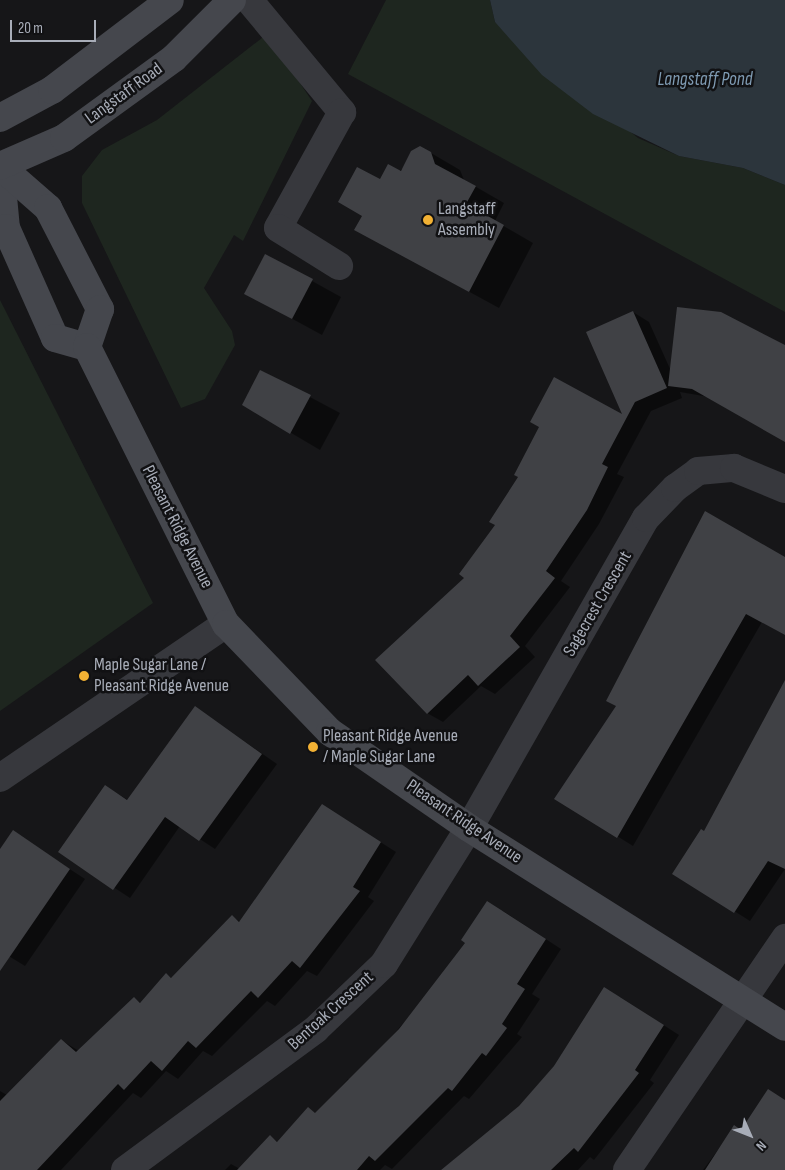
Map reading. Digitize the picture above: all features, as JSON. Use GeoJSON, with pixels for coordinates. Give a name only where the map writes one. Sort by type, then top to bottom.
{"type":"FeatureCollection","features":[{"type":"Feature","properties":{"kind":"street"},"geometry":{"type":"LineString","coordinates":[[0,118],[89,65],[170,0]]}},
{"type":"Feature","properties":{"kind":"street","name":"Langstaff Road"},"geometry":{"type":"LineString","coordinates":[[0,166],[64,138],[174,58],[232,0]]}},
{"type":"Feature","properties":{"kind":"street"},"geometry":{"type":"LineString","coordinates":[[249,0],[342,112],[278,228],[339,266]]}},
{"type":"Feature","properties":{"kind":"street"},"geometry":{"type":"LineString","coordinates":[[0,166],[48,208],[100,309],[87,347],[56,338],[6,228],[0,166]]}},
{"type":"Feature","properties":{"kind":"street","name":"Pleasant Ridge Avenue"},"geometry":{"type":"LineString","coordinates":[[87,347],[226,624],[330,732],[469,828],[785,1027]]}},
{"type":"Feature","properties":{"kind":"street","name":"Sagecrest Crescent"},"geometry":{"type":"LineString","coordinates":[[469,828],[646,518],[698,472],[734,468],[785,489]]}},
{"type":"Feature","properties":{"kind":"street"},"geometry":{"type":"LineString","coordinates":[[0,778],[226,624]]}},
{"type":"Feature","properties":{"kind":"street","name":"Bentoak Crescent"},"geometry":{"type":"LineString","coordinates":[[125,1170],[316,1029],[384,964],[469,828]]}},
{"type":"Feature","properties":{"kind":"street"},"geometry":{"type":"LineString","coordinates":[[627,1170],[744,1001],[785,938]]}},
{"type":"Feature","properties":{"kind":"shaded area"},"geometry":{"type":"Polygon","coordinates":[[[386,0],[490,0],[495,22],[638,138],[679,156],[743,168],[785,185],[785,312],[348,74],[386,0]]]}},
{"type":"Feature","properties":{"kind":"shaded area"},"geometry":{"type":"Polygon","coordinates":[[[267,34],[312,101],[243,241],[234,235],[204,288],[232,331],[235,345],[205,399],[181,408],[82,203],[82,176],[102,150],[157,120],[267,34]]]}},
{"type":"Feature","properties":{"kind":"shaded area"},"geometry":{"type":"Polygon","coordinates":[[[0,300],[153,603],[0,711],[0,300]]]}},
{"type":"Feature","properties":{"kind":"water","name":"Langstaff Pond"},"geometry":{"type":"Polygon","coordinates":[[[490,0],[785,0],[785,185],[743,168],[679,156],[593,114],[542,75],[495,22],[490,0]]]}},
{"type":"Feature","properties":{"kind":"building","name":"Langstaff Assembly"},"geometry":{"type":"Polygon","coordinates":[[[420,146],[431,152],[435,164],[476,186],[466,204],[504,225],[469,292],[354,230],[362,216],[338,202],[357,167],[380,179],[388,164],[401,171],[411,151],[420,146]]]}},
{"type":"Feature","properties":{"kind":"building"},"geometry":{"type":"Polygon","coordinates":[[[265,254],[313,279],[292,319],[244,294],[265,254]]]}},
{"type":"Feature","properties":{"kind":"building"},"geometry":{"type":"Polygon","coordinates":[[[677,307],[721,312],[785,345],[785,442],[692,389],[668,386],[677,307]]]}},
{"type":"Feature","properties":{"kind":"building"},"geometry":{"type":"Polygon","coordinates":[[[633,311],[667,388],[635,402],[602,464],[608,467],[587,510],[546,571],[555,578],[510,636],[520,647],[478,686],[468,675],[427,714],[375,660],[464,578],[459,574],[495,525],[489,522],[518,477],[514,475],[539,427],[530,422],[554,377],[622,414],[586,332],[633,311]]]}},
{"type":"Feature","properties":{"kind":"building"},"geometry":{"type":"Polygon","coordinates":[[[260,370],[311,395],[290,434],[242,405],[260,370]]]}},
{"type":"Feature","properties":{"kind":"building"},"geometry":{"type":"Polygon","coordinates":[[[705,511],[785,557],[785,635],[746,614],[617,838],[554,799],[616,706],[606,701],[705,511]]]}},
{"type":"Feature","properties":{"kind":"building"},"geometry":{"type":"Polygon","coordinates":[[[785,680],[785,869],[768,861],[734,913],[672,874],[701,829],[704,831],[785,680]]]}},
{"type":"Feature","properties":{"kind":"building"},"geometry":{"type":"Polygon","coordinates":[[[195,706],[262,754],[199,841],[165,817],[113,890],[58,852],[105,785],[127,800],[195,706]]]}},
{"type":"Feature","properties":{"kind":"building"},"geometry":{"type":"Polygon","coordinates":[[[322,804],[381,842],[353,887],[360,891],[300,968],[292,961],[258,998],[251,991],[196,1048],[188,1041],[162,1071],[151,1061],[124,1090],[118,1084],[37,1170],[0,1170],[0,1101],[61,1039],[76,1052],[134,997],[140,1003],[166,973],[171,978],[232,915],[239,922],[322,804]]]}},
{"type":"Feature","properties":{"kind":"building"},"geometry":{"type":"Polygon","coordinates":[[[13,830],[70,869],[0,971],[0,849],[13,830]]]}},
{"type":"Feature","properties":{"kind":"building"},"geometry":{"type":"Polygon","coordinates":[[[487,901],[546,939],[517,984],[525,989],[502,1024],[507,1028],[486,1056],[482,1053],[452,1091],[448,1088],[375,1161],[369,1156],[357,1170],[237,1170],[270,1135],[277,1142],[308,1107],[315,1113],[399,1029],[465,943],[461,940],[487,901]]]}},
{"type":"Feature","properties":{"kind":"building"},"geometry":{"type":"Polygon","coordinates":[[[604,987],[664,1025],[635,1070],[639,1073],[578,1152],[574,1148],[551,1170],[441,1170],[519,1106],[554,1066],[604,987]]]}},
{"type":"Feature","properties":{"kind":"building"},"geometry":{"type":"Polygon","coordinates":[[[768,1089],[785,1100],[785,1170],[705,1170],[734,1125],[741,1130],[768,1089]]]}},
{"type":"Feature","properties":{"kind":"place","name":"Langstaff Assembly"},"geometry":{"type":"Point","coordinates":[428,220]}},
{"type":"Feature","properties":{"kind":"place","name":"Maple Sugar Lane / Pleasant Ridge Avenue"},"geometry":{"type":"Point","coordinates":[84,676]}},
{"type":"Feature","properties":{"kind":"place","name":"Pleasant Ridge Avenue / Maple Sugar Lane"},"geometry":{"type":"Point","coordinates":[313,747]}}]}
